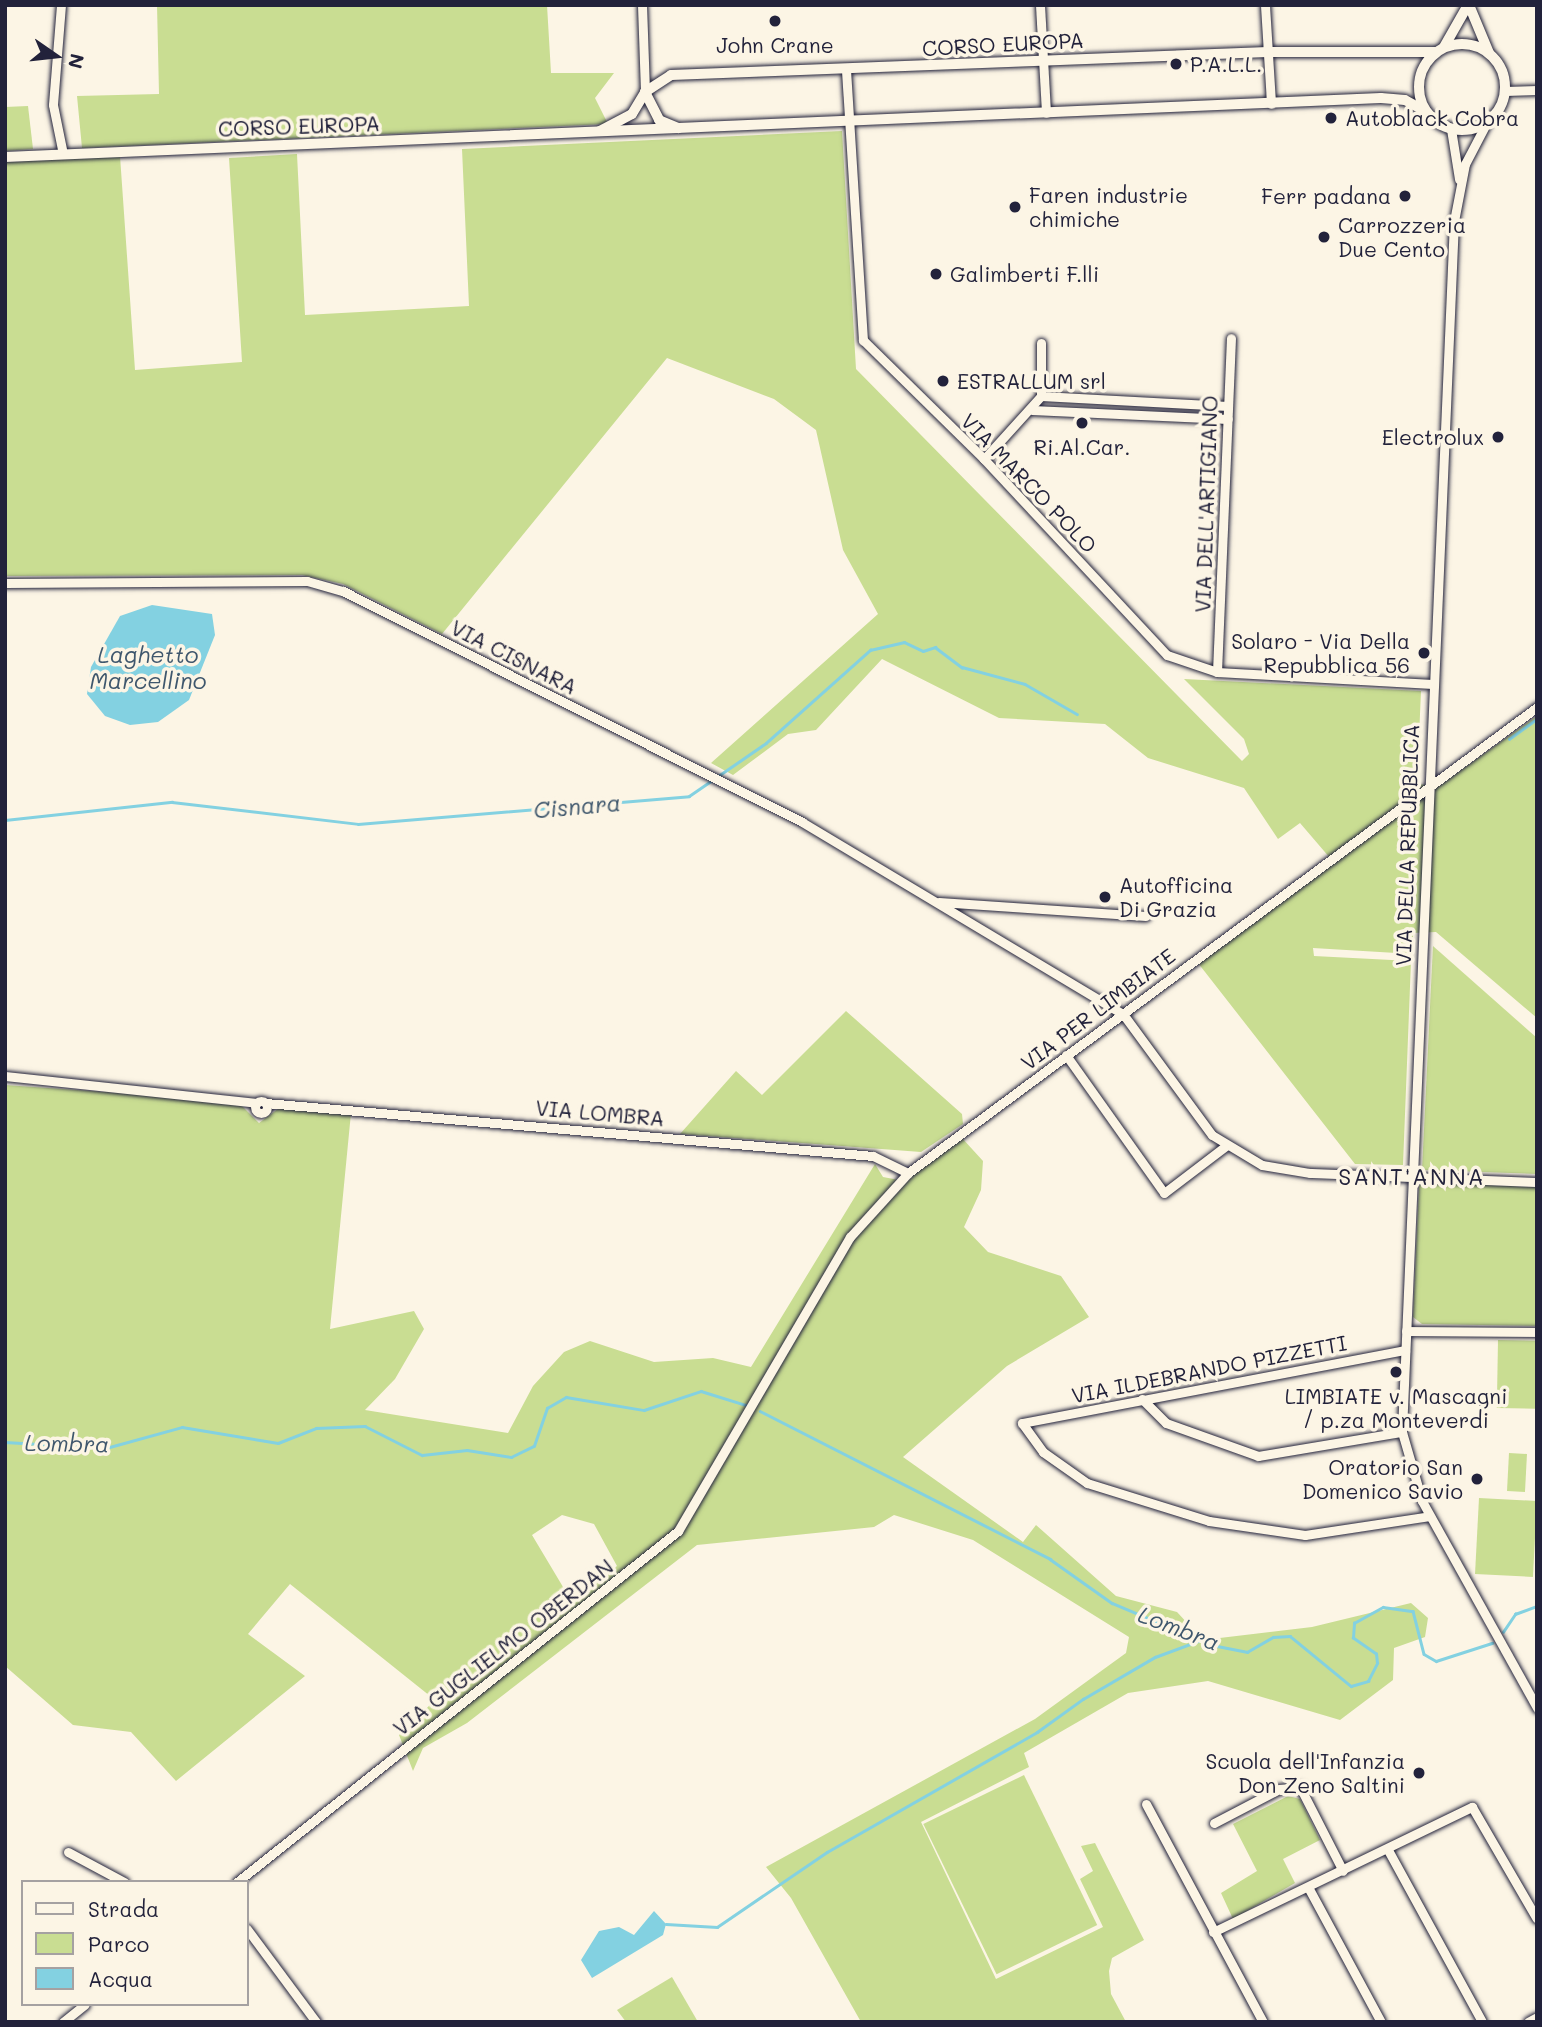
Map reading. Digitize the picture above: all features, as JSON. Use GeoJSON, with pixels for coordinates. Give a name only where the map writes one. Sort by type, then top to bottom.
{"type":"FeatureCollection","features":[{"type":"Feature","properties":{"kind":"street"},"geometry":{"type":"LineString","coordinates":[[61,5],[54,105],[63,154]]}},
{"type":"Feature","properties":{"kind":"street"},"geometry":{"type":"LineString","coordinates":[[642,5],[645,92],[659,120],[689,130]]}},
{"type":"Feature","properties":{"kind":"street"},"geometry":{"type":"LineString","coordinates":[[1040,5],[1046,113]]}},
{"type":"Feature","properties":{"kind":"street"},"geometry":{"type":"LineString","coordinates":[[1265,5],[1271,104]]}},
{"type":"Feature","properties":{"kind":"street"},"geometry":{"type":"LineString","coordinates":[[1468,5],[1440,50],[1420,74],[1427,113],[1451,129],[1487,122],[1505,90]]}},
{"type":"Feature","properties":{"kind":"street"},"geometry":{"type":"LineString","coordinates":[[1468,5],[1505,90]]}},
{"type":"Feature","properties":{"kind":"street"},"geometry":{"type":"LineString","coordinates":[[1440,50],[1468,44],[1489,53]]}},
{"type":"Feature","properties":{"kind":"street","name":"CORSO EUROPA"},"geometry":{"type":"LineString","coordinates":[[595,133],[632,114],[645,92],[671,75],[1268,52],[1440,50]]}},
{"type":"Feature","properties":{"kind":"street","name":"VIA MARCO POLO"},"geometry":{"type":"LineString","coordinates":[[846,70],[846,122],[858,328],[1167,655],[1217,672],[1433,684]]}},
{"type":"Feature","properties":{"kind":"street"},"geometry":{"type":"LineString","coordinates":[[1505,90],[1537,90]]}},
{"type":"Feature","properties":{"kind":"street","name":"CORSO EUROPA"},"geometry":{"type":"LineString","coordinates":[[5,157],[689,130],[1381,98],[1405,100],[1427,113]]}},
{"type":"Feature","properties":{"kind":"street","name":"VIA DELLA REPUBBLICA"},"geometry":{"type":"LineString","coordinates":[[1460,187],[1487,122]]}},
{"type":"Feature","properties":{"kind":"street","name":"VIA DELLA REPUBBLICA"},"geometry":{"type":"LineString","coordinates":[[1451,129],[1460,187],[1410,1176],[1402,1433],[1422,1501],[1537,1708]]}},
{"type":"Feature","properties":{"kind":"street","name":"VIA DELL'ARTIGIANO"},"geometry":{"type":"LineString","coordinates":[[1217,672],[1231,338]]}},
{"type":"Feature","properties":{"kind":"street"},"geometry":{"type":"LineString","coordinates":[[984,459],[1032,410],[1041,396],[1041,342]]}},
{"type":"Feature","properties":{"kind":"street"},"geometry":{"type":"LineString","coordinates":[[1041,396],[1228,406]]}},
{"type":"Feature","properties":{"kind":"street"},"geometry":{"type":"LineString","coordinates":[[1032,410],[1228,419]]}},
{"type":"Feature","properties":{"kind":"street","name":"VIA CISNARA"},"geometry":{"type":"LineString","coordinates":[[5,583],[307,581],[343,591],[727,783],[937,902],[1123,1014]]}},
{"type":"Feature","properties":{"kind":"street","name":"VIA PER LIMBIATE"},"geometry":{"type":"LineString","coordinates":[[755,1407],[850,1237],[908,1173],[1537,707]]}},
{"type":"Feature","properties":{"kind":"street"},"geometry":{"type":"LineString","coordinates":[[937,902],[1146,916]]}},
{"type":"Feature","properties":{"kind":"street"},"geometry":{"type":"LineString","coordinates":[[1123,1014],[1197,1118],[1227,1145],[1283,1170],[1537,1182]]}},
{"type":"Feature","properties":{"kind":"street"},"geometry":{"type":"LineString","coordinates":[[1066,1055],[1164,1192],[1227,1145]]}},
{"type":"Feature","properties":{"kind":"street","name":"VIA LOMBRA"},"geometry":{"type":"LineString","coordinates":[[5,1076],[243,1101],[261,1106],[286,1103],[873,1156],[908,1173]]}},
{"type":"Feature","properties":{"kind":"street"},"geometry":{"type":"LineString","coordinates":[[1406,1331],[1537,1332]]}},
{"type":"Feature","properties":{"kind":"street","name":"VIA ILDEBRANDO PIZZETTI"},"geometry":{"type":"LineString","coordinates":[[1405,1350],[1022,1423],[1043,1452],[1087,1483],[1209,1521],[1305,1535],[1430,1516]]}},
{"type":"Feature","properties":{"kind":"street"},"geometry":{"type":"LineString","coordinates":[[1142,1399],[1166,1423],[1258,1456],[1402,1433]]}},
{"type":"Feature","properties":{"kind":"street","name":"VIA GUGLIELMO OBERDAN"},"geometry":{"type":"LineString","coordinates":[[240,1880],[678,1531],[755,1407]]}},
{"type":"Feature","properties":{"kind":"street"},"geometry":{"type":"LineString","coordinates":[[1214,1823],[1279,1789],[1300,1787],[1343,1871]]}},
{"type":"Feature","properties":{"kind":"street"},"geometry":{"type":"LineString","coordinates":[[1146,1804],[1263,2022]]}},
{"type":"Feature","properties":{"kind":"street"},"geometry":{"type":"LineString","coordinates":[[1213,1932],[1388,1850],[1472,1807],[1537,1919]]}},
{"type":"Feature","properties":{"kind":"street"},"geometry":{"type":"LineString","coordinates":[[1388,1850],[1482,2022]]}},
{"type":"Feature","properties":{"kind":"street"},"geometry":{"type":"LineString","coordinates":[[68,1852],[120,1880]]}},
{"type":"Feature","properties":{"kind":"street"},"geometry":{"type":"LineString","coordinates":[[1308,1887],[1381,2022]]}},
{"type":"Feature","properties":{"kind":"street"},"geometry":{"type":"LineString","coordinates":[[248,1929],[316,2022]]}},
{"type":"Feature","properties":{"kind":"street"},"geometry":{"type":"LineString","coordinates":[[63,2022],[83,2006]]}},
{"type":"Feature","properties":{"kind":"street"},"geometry":{"type":"LineString","coordinates":[[1528,2022],[1537,2017]]}},
{"type":"Feature","properties":{"kind":"green space"},"geometry":{"type":"Polygon","coordinates":[[[157,5],[547,5],[551,73],[614,73],[595,98],[608,124],[82,148],[77,96],[159,94],[157,5]]]}},
{"type":"Feature","properties":{"kind":"green space"},"geometry":{"type":"Polygon","coordinates":[[[28,106],[33,149],[5,151],[5,107],[28,106]]]}},
{"type":"Feature","properties":{"kind":"green space"},"geometry":{"type":"Polygon","coordinates":[[[842,131],[856,369],[1242,761],[1249,754],[1244,739],[1184,679],[1421,691],[1417,784],[1439,786],[1537,716],[1537,1018],[1436,932],[1413,933],[1413,954],[1313,948],[1314,956],[1411,961],[1403,1165],[1355,1164],[1198,963],[1330,858],[1300,823],[1278,839],[1244,788],[1148,758],[1105,724],[999,718],[882,659],[816,730],[788,734],[733,775],[711,763],[878,614],[843,550],[816,430],[774,399],[667,358],[442,634],[343,584],[302,575],[5,576],[5,162],[120,156],[135,370],[242,362],[229,158],[297,154],[305,315],[469,306],[462,149],[842,131]]]}},
{"type":"Feature","properties":{"kind":"green space"},"geometry":{"type":"Polygon","coordinates":[[[1433,946],[1537,1038],[1537,1174],[1422,1170],[1433,946]]]}},
{"type":"Feature","properties":{"kind":"green space"},"geometry":{"type":"Polygon","coordinates":[[[846,1011],[962,1114],[963,1124],[921,1152],[680,1134],[736,1071],[762,1095],[846,1011]]]}},
{"type":"Feature","properties":{"kind":"green space"},"geometry":{"type":"Polygon","coordinates":[[[5,1085],[237,1101],[259,1123],[282,1106],[351,1113],[330,1329],[414,1311],[424,1329],[395,1379],[365,1410],[508,1433],[533,1386],[564,1352],[590,1341],[654,1362],[713,1358],[751,1367],[875,1164],[883,1177],[904,1181],[962,1138],[983,1161],[981,1190],[964,1227],[988,1252],[1061,1276],[1089,1317],[1007,1366],[903,1457],[1023,1542],[1036,1525],[1116,1596],[1177,1612],[1203,1640],[1312,1627],[1411,1603],[1428,1618],[1425,1637],[1394,1648],[1393,1680],[1340,1720],[1208,1681],[1128,1693],[1024,1753],[1029,1767],[921,1822],[996,1979],[1103,1927],[1080,1879],[1093,1871],[1081,1846],[1095,1843],[1144,1940],[1112,1958],[1109,1971],[1111,1994],[1126,2022],[861,2022],[791,1898],[766,1867],[1035,1719],[1126,1653],[1129,1637],[973,1540],[894,1515],[874,1527],[697,1545],[467,1723],[423,1748],[413,1771],[399,1735],[435,1700],[290,1584],[248,1634],[305,1676],[176,1781],[131,1732],[73,1725],[5,1666],[5,1085]],[[562,1515],[532,1535],[572,1602],[617,1566],[594,1524],[562,1515]]]}},
{"type":"Feature","properties":{"kind":"green space"},"geometry":{"type":"Polygon","coordinates":[[[1425,1182],[1537,1187],[1537,1326],[1422,1324],[1413,1317],[1419,1186],[1425,1182]]]}},
{"type":"Feature","properties":{"kind":"green space"},"geometry":{"type":"Polygon","coordinates":[[[1498,1340],[1537,1341],[1536,1409],[1497,1408],[1498,1340]]]}},
{"type":"Feature","properties":{"kind":"green space"},"geometry":{"type":"Polygon","coordinates":[[[1509,1453],[1527,1454],[1525,1492],[1507,1491],[1509,1453]]]}},
{"type":"Feature","properties":{"kind":"green space"},"geometry":{"type":"Polygon","coordinates":[[[1479,1498],[1537,1501],[1533,1577],[1475,1574],[1479,1498]]]}},
{"type":"Feature","properties":{"kind":"green space"},"geometry":{"type":"Polygon","coordinates":[[[1024,1775],[1097,1925],[997,1974],[923,1824],[1024,1775]]]}},
{"type":"Feature","properties":{"kind":"green space"},"geometry":{"type":"Polygon","coordinates":[[[1288,1796],[1300,1799],[1320,1840],[1283,1859],[1295,1883],[1233,1919],[1221,1893],[1257,1871],[1233,1824],[1288,1796]]]}},
{"type":"Feature","properties":{"kind":"green space"},"geometry":{"type":"Polygon","coordinates":[[[672,1977],[698,2022],[626,2022],[617,2010],[672,1977]]]}},
{"type":"Feature","properties":{"kind":"water","name":"Laghetto Marcellino"},"geometry":{"type":"Polygon","coordinates":[[[152,605],[212,614],[215,635],[189,700],[158,722],[130,725],[105,716],[87,694],[91,667],[120,616],[152,605]]]}},
{"type":"Feature","properties":{"kind":"water"},"geometry":{"type":"Polygon","coordinates":[[[654,1911],[666,1924],[663,1935],[592,1978],[581,1960],[599,1931],[619,1927],[634,1935],[654,1911]]]}},
{"type":"Feature","properties":{"kind":"waterway","name":"Cisnara"},"geometry":{"type":"LineString","coordinates":[[5,820],[172,802],[358,824],[689,796],[766,743],[870,650],[904,642],[923,651],[935,647],[962,667],[1025,684],[1077,714]]}},
{"type":"Feature","properties":{"kind":"waterway","name":"Cisnara"},"geometry":{"type":"LineString","coordinates":[[1509,739],[1537,719]]}},
{"type":"Feature","properties":{"kind":"waterway","name":"Lombra"},"geometry":{"type":"LineString","coordinates":[[5,1442],[106,1448],[182,1427],[278,1443],[316,1428],[365,1426],[422,1455],[467,1450],[511,1457],[534,1446],[547,1408],[566,1397],[644,1410],[701,1391],[746,1405]]}},
{"type":"Feature","properties":{"kind":"waterway","name":"Lombra"},"geometry":{"type":"LineString","coordinates":[[760,1411],[1050,1559],[1112,1603],[1212,1645],[1247,1652],[1273,1637],[1290,1636],[1351,1686],[1368,1681],[1377,1663],[1376,1654],[1353,1638],[1354,1623],[1383,1607],[1413,1611],[1424,1654],[1436,1661],[1492,1643]]}},
{"type":"Feature","properties":{"kind":"waterway","name":"Lombra"},"geometry":{"type":"LineString","coordinates":[[1503,1632],[1515,1614],[1537,1606]]}},
{"type":"Feature","properties":{"kind":"waterway"},"geometry":{"type":"LineString","coordinates":[[666,1924],[717,1927],[827,1852],[1037,1732],[1083,1699],[1155,1657],[1201,1640]]}},
{"type":"Feature","properties":{"kind":"place","name":"John Crane"},"geometry":{"type":"Point","coordinates":[775,21]}},
{"type":"Feature","properties":{"kind":"place","name":"P.A.L.L."},"geometry":{"type":"Point","coordinates":[1176,64]}},
{"type":"Feature","properties":{"kind":"place","name":"Autoblack Cobra"},"geometry":{"type":"Point","coordinates":[1331,118]}},
{"type":"Feature","properties":{"kind":"place","name":"Ferr padana"},"geometry":{"type":"Point","coordinates":[1405,196]}},
{"type":"Feature","properties":{"kind":"place","name":"Faren industrie chimiche"},"geometry":{"type":"Point","coordinates":[1015,207]}},
{"type":"Feature","properties":{"kind":"place","name":"Carrozzeria Due Cento"},"geometry":{"type":"Point","coordinates":[1324,237]}},
{"type":"Feature","properties":{"kind":"place","name":"Galimberti F.lli"},"geometry":{"type":"Point","coordinates":[936,274]}},
{"type":"Feature","properties":{"kind":"place","name":"ESTRALLUM srl"},"geometry":{"type":"Point","coordinates":[943,381]}},
{"type":"Feature","properties":{"kind":"place","name":"Ri.Al.Car."},"geometry":{"type":"Point","coordinates":[1082,423]}},
{"type":"Feature","properties":{"kind":"place","name":"Electrolux"},"geometry":{"type":"Point","coordinates":[1498,437]}},
{"type":"Feature","properties":{"kind":"place","name":"Solaro - Via Della Repubblica 56"},"geometry":{"type":"Point","coordinates":[1424,653]}},
{"type":"Feature","properties":{"kind":"place","name":"Autofficina Di Grazia"},"geometry":{"type":"Point","coordinates":[1105,897]}},
{"type":"Feature","properties":{"kind":"place","name":"LIMBIATE v. Mascagni / p.za Monteverdi"},"geometry":{"type":"Point","coordinates":[1396,1372]}},
{"type":"Feature","properties":{"kind":"place","name":"Oratorio San Domenico Savio"},"geometry":{"type":"Point","coordinates":[1477,1479]}},
{"type":"Feature","properties":{"kind":"place","name":"Scuola dell'Infanzia Don Zeno Saltini"},"geometry":{"type":"Point","coordinates":[1419,1773]}},
{"type":"Feature","properties":{"kind":"district","name":"SANT'ANNA"},"geometry":{"type":"Point","coordinates":[1412,1176]}}]}
